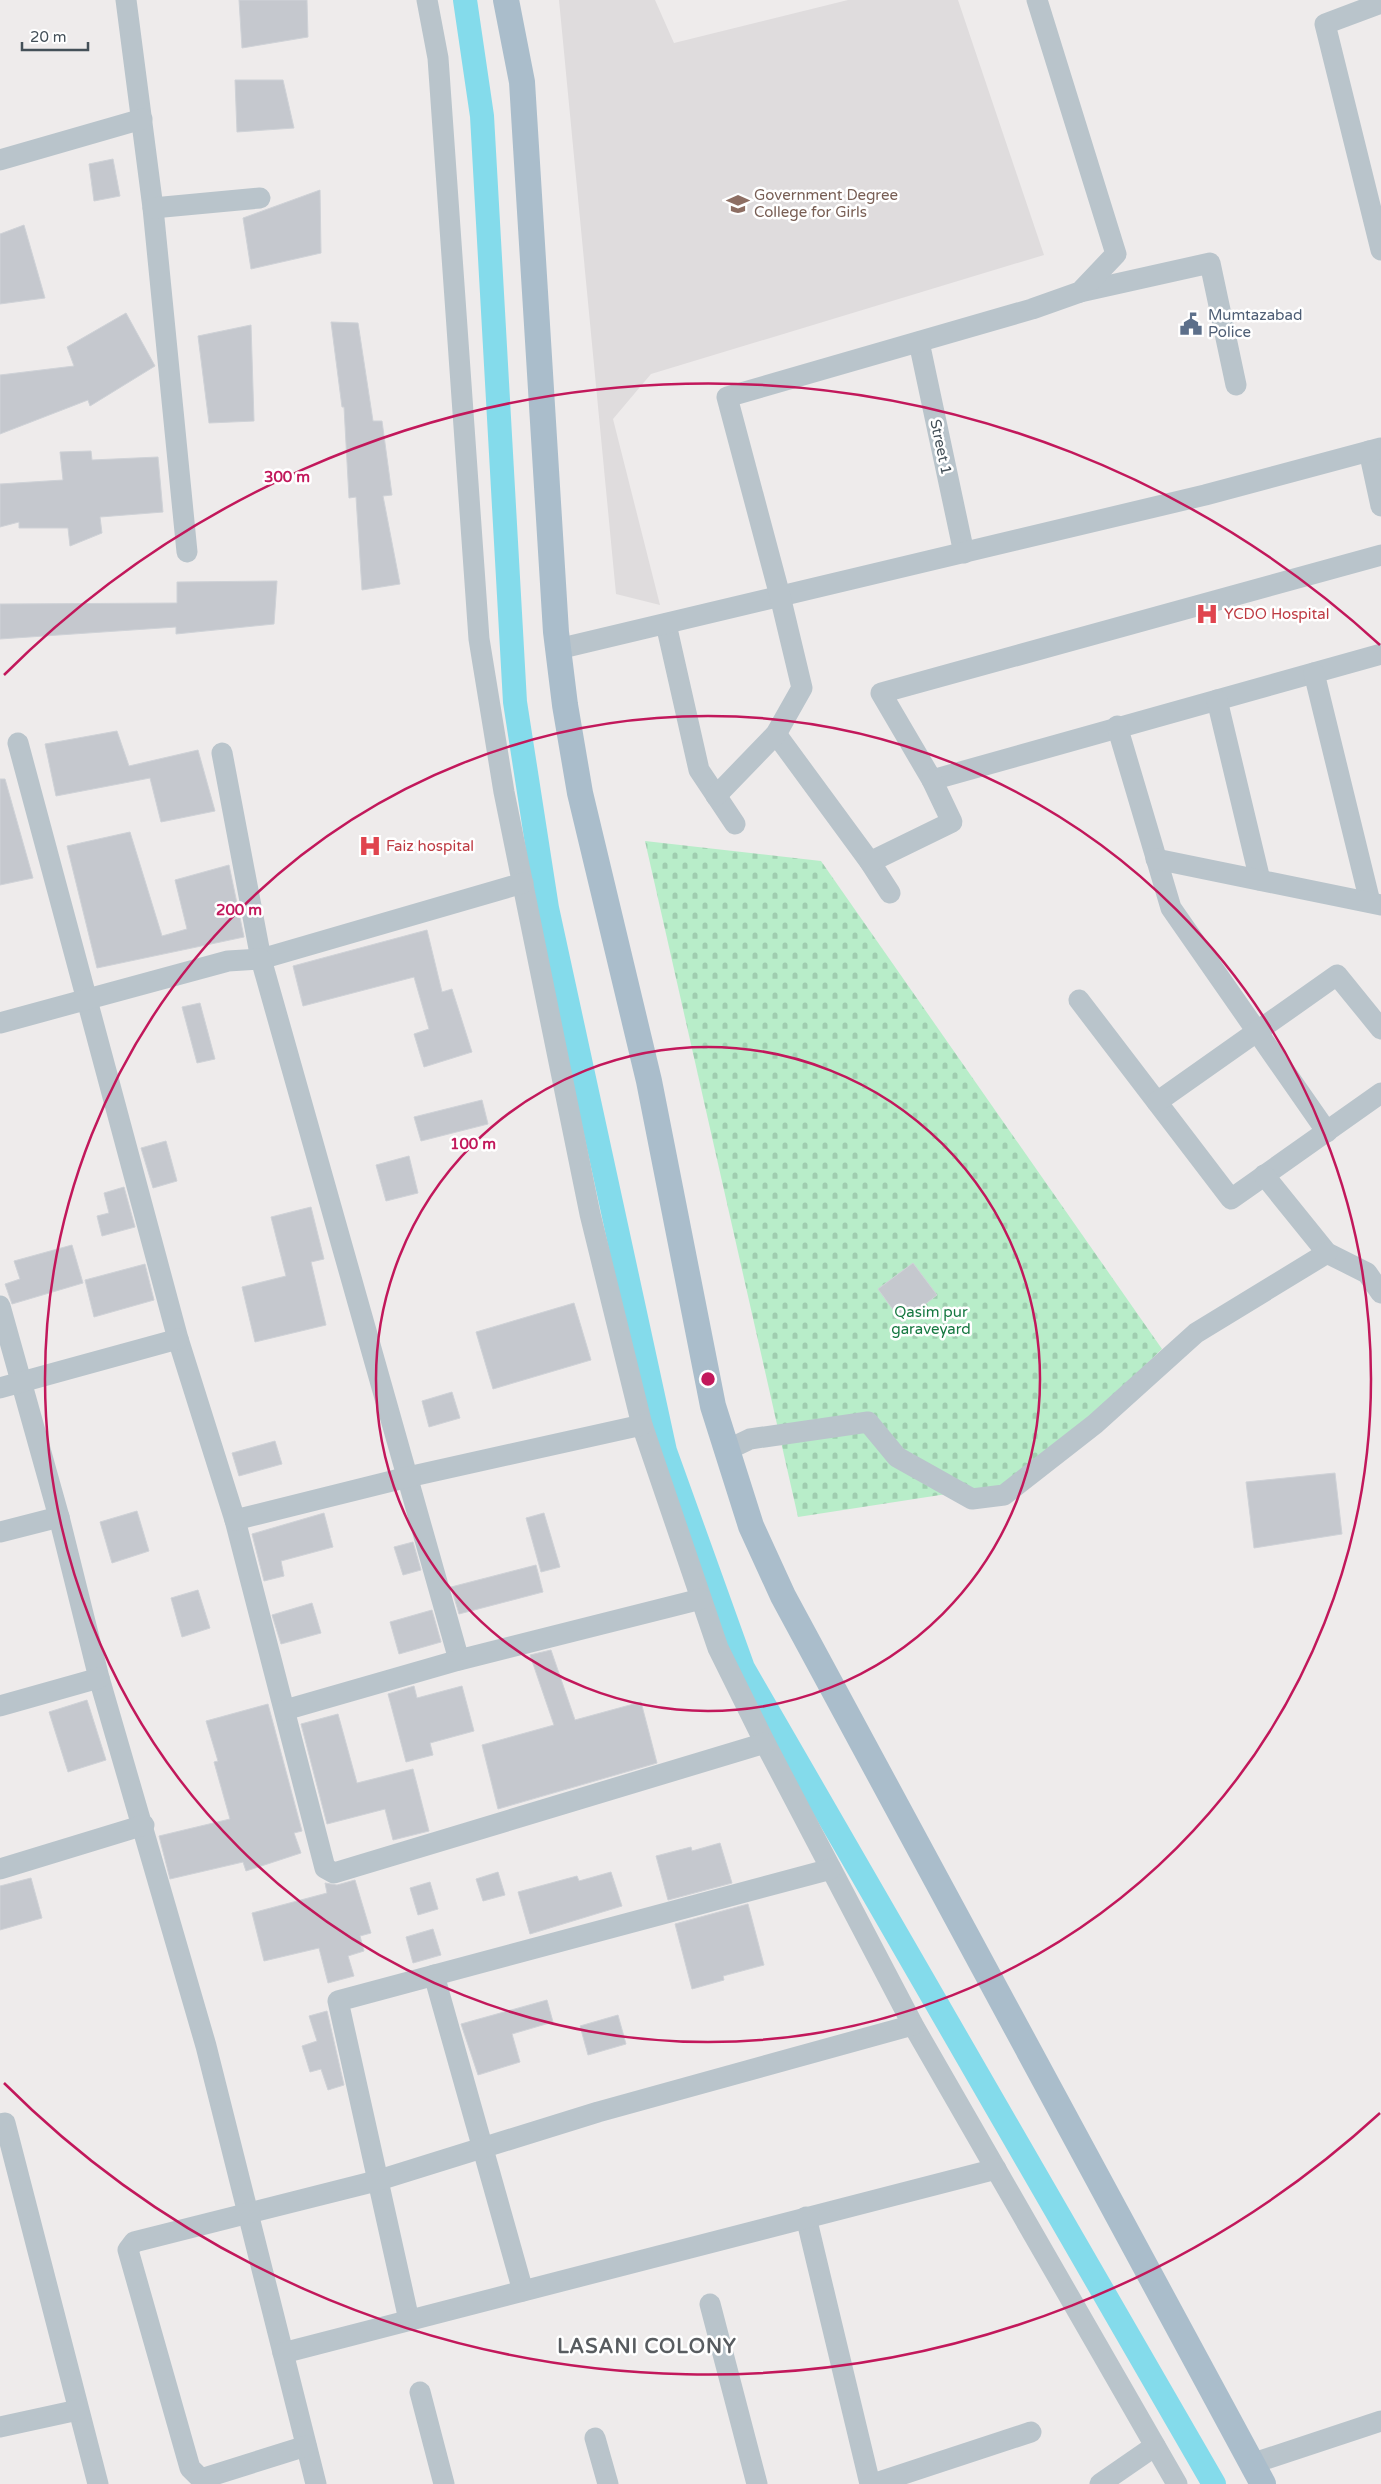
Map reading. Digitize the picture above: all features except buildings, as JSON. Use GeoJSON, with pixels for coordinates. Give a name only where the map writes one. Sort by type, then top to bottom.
{"type":"FeatureCollection","features":[{"type":"Feature","properties":{"kind":"main road"},"geometry":{"type":"LineString","coordinates":[[506,0],[522,82],[558,649],[564,705],[580,793],[649,1081],[713,1406],[751,1526],[782,1596],[821,1672],[1257,2474]]}},
{"type":"Feature","properties":{"kind":"street"},"geometry":{"type":"LineString","coordinates":[[126,0],[153,208],[187,552]]}},
{"type":"Feature","properties":{"kind":"street"},"geometry":{"type":"LineString","coordinates":[[427,0],[438,58],[479,638],[504,792],[590,1214],[642,1425],[718,1648],[765,1743],[913,2025],[1177,2484]]}},
{"type":"Feature","properties":{"kind":"street"},"geometry":{"type":"LineString","coordinates":[[1037,0],[1116,254],[1080,292]]}},
{"type":"Feature","properties":{"kind":"street"},"geometry":{"type":"LineString","coordinates":[[1381,3],[1325,24],[1381,250]]}},
{"type":"Feature","properties":{"kind":"street"},"geometry":{"type":"LineString","coordinates":[[0,160],[142,119]]}},
{"type":"Feature","properties":{"kind":"street"},"geometry":{"type":"LineString","coordinates":[[153,208],[260,198]]}},
{"type":"Feature","properties":{"kind":"street"},"geometry":{"type":"LineString","coordinates":[[716,796],[776,734],[802,688],[780,596],[727,397],[1032,309],[1080,292],[1210,263],[1236,386]]}},
{"type":"Feature","properties":{"kind":"street","name":"Street 1"},"geometry":{"type":"LineString","coordinates":[[919,342],[964,552]]}},
{"type":"Feature","properties":{"kind":"street"},"geometry":{"type":"LineString","coordinates":[[558,649],[1205,496],[1375,449],[1381,506]]}},
{"type":"Feature","properties":{"kind":"street"},"geometry":{"type":"LineString","coordinates":[[870,862],[952,822],[932,780],[881,693],[1381,554]]}},
{"type":"Feature","properties":{"kind":"street"},"geometry":{"type":"LineString","coordinates":[[666,624],[699,770],[735,824]]}},
{"type":"Feature","properties":{"kind":"street"},"geometry":{"type":"LineString","coordinates":[[932,780],[1117,726],[1381,654]]}},
{"type":"Feature","properties":{"kind":"street"},"geometry":{"type":"LineString","coordinates":[[1156,859],[1375,904],[1314,673]]}},
{"type":"Feature","properties":{"kind":"street"},"geometry":{"type":"LineString","coordinates":[[1217,700],[1260,880]]}},
{"type":"Feature","properties":{"kind":"street"},"geometry":{"type":"LineString","coordinates":[[1117,726],[1171,908],[1327,1132]]}},
{"type":"Feature","properties":{"kind":"street"},"geometry":{"type":"LineString","coordinates":[[776,734],[870,862],[890,893]]}},
{"type":"Feature","properties":{"kind":"street"},"geometry":{"type":"LineString","coordinates":[[18,743],[178,1339],[235,1520],[325,1868],[334,1873],[765,1743]]}},
{"type":"Feature","properties":{"kind":"street"},"geometry":{"type":"LineString","coordinates":[[222,753],[261,959],[459,1660]]}},
{"type":"Feature","properties":{"kind":"street"},"geometry":{"type":"LineString","coordinates":[[0,1023],[228,961],[261,959],[523,883]]}},
{"type":"Feature","properties":{"kind":"street"},"geometry":{"type":"LineString","coordinates":[[1157,1102],[1337,974],[1381,1029]]}},
{"type":"Feature","properties":{"kind":"street"},"geometry":{"type":"LineString","coordinates":[[1079,1000],[1231,1199],[1381,1093]]}},
{"type":"Feature","properties":{"kind":"street"},"geometry":{"type":"LineString","coordinates":[[1264,1175],[1327,1253],[1374,1268],[1381,1293]]}},
{"type":"Feature","properties":{"kind":"street"},"geometry":{"type":"LineString","coordinates":[[727,1450],[750,1438],[868,1422],[896,1456],[972,1499],[1004,1494],[1095,1424],[1196,1333],[1327,1253]]}},
{"type":"Feature","properties":{"kind":"street"},"geometry":{"type":"LineString","coordinates":[[0,1306],[59,1516],[99,1678],[144,1825],[206,2046],[316,2484]]}},
{"type":"Feature","properties":{"kind":"street"},"geometry":{"type":"LineString","coordinates":[[0,1388],[178,1339]]}},
{"type":"Feature","properties":{"kind":"street"},"geometry":{"type":"LineString","coordinates":[[235,1520],[408,1477],[642,1425]]}},
{"type":"Feature","properties":{"kind":"street"},"geometry":{"type":"LineString","coordinates":[[0,1532],[59,1516]]}},
{"type":"Feature","properties":{"kind":"street"},"geometry":{"type":"LineString","coordinates":[[285,1710],[459,1660],[701,1599]]}},
{"type":"Feature","properties":{"kind":"street"},"geometry":{"type":"LineString","coordinates":[[0,1706],[99,1678]]}},
{"type":"Feature","properties":{"kind":"street"},"geometry":{"type":"LineString","coordinates":[[0,1868],[144,1825]]}},
{"type":"Feature","properties":{"kind":"street"},"geometry":{"type":"LineString","coordinates":[[409,2320],[376,2181],[338,2001],[831,1869]]}},
{"type":"Feature","properties":{"kind":"street"},"geometry":{"type":"LineString","coordinates":[[434,1975],[523,2291]]}},
{"type":"Feature","properties":{"kind":"street"},"geometry":{"type":"LineString","coordinates":[[306,2446],[201,2479],[190,2468],[128,2250],[134,2242],[376,2181],[598,2112],[913,2025]]}},
{"type":"Feature","properties":{"kind":"street"},"geometry":{"type":"LineString","coordinates":[[0,2124],[5,2123],[98,2484]]}},
{"type":"Feature","properties":{"kind":"street"},"geometry":{"type":"LineString","coordinates":[[283,2353],[996,2169]]}},
{"type":"Feature","properties":{"kind":"street"},"geometry":{"type":"LineString","coordinates":[[806,2217],[871,2484],[1031,2432]]}},
{"type":"Feature","properties":{"kind":"street"},"geometry":{"type":"LineString","coordinates":[[710,2304],[758,2484]]}},
{"type":"Feature","properties":{"kind":"street"},"geometry":{"type":"LineString","coordinates":[[420,2392],[444,2484]]}},
{"type":"Feature","properties":{"kind":"street"},"geometry":{"type":"LineString","coordinates":[[0,2427],[78,2410]]}},
{"type":"Feature","properties":{"kind":"street"},"geometry":{"type":"LineString","coordinates":[[1257,2474],[1381,2421]]}},
{"type":"Feature","properties":{"kind":"street"},"geometry":{"type":"LineString","coordinates":[[595,2438],[608,2484]]}},
{"type":"Feature","properties":{"kind":"street"},"geometry":{"type":"LineString","coordinates":[[1100,2484],[1154,2446]]}},
{"type":"Feature","properties":{"kind":"shaded area"},"geometry":{"type":"Polygon","coordinates":[[[559,0],[655,0],[674,43],[848,0],[958,0],[1044,255],[651,374],[613,419],[660,605],[616,594],[559,0]]]}},
{"type":"Feature","properties":{"kind":"green space","name":"Qasim pur garaveyard"},"geometry":{"type":"Polygon","coordinates":[[[645,841],[821,861],[1162,1349],[1024,1482],[798,1517],[645,841]]]}},
{"type":"Feature","properties":{"kind":"waterway"},"geometry":{"type":"LineString","coordinates":[[465,0],[482,116],[515,702],[547,908],[665,1451],[743,1668],[1214,2484]]}},
{"type":"Feature","properties":{"kind":"place","name":"Government Degree College for Girls"},"geometry":{"type":"Point","coordinates":[738,204]}},
{"type":"Feature","properties":{"kind":"place","name":"Mumtazabad Police"},"geometry":{"type":"Point","coordinates":[1191,324]}},
{"type":"Feature","properties":{"kind":"place","name":"YCDO Hospital"},"geometry":{"type":"Point","coordinates":[1207,614]}},
{"type":"Feature","properties":{"kind":"place","name":"Faiz hospital"},"geometry":{"type":"Point","coordinates":[370,846]}},
{"type":"Feature","properties":{"kind":"district","name":"LASANI COLONY"},"geometry":{"type":"Point","coordinates":[647,2346]}}]}
